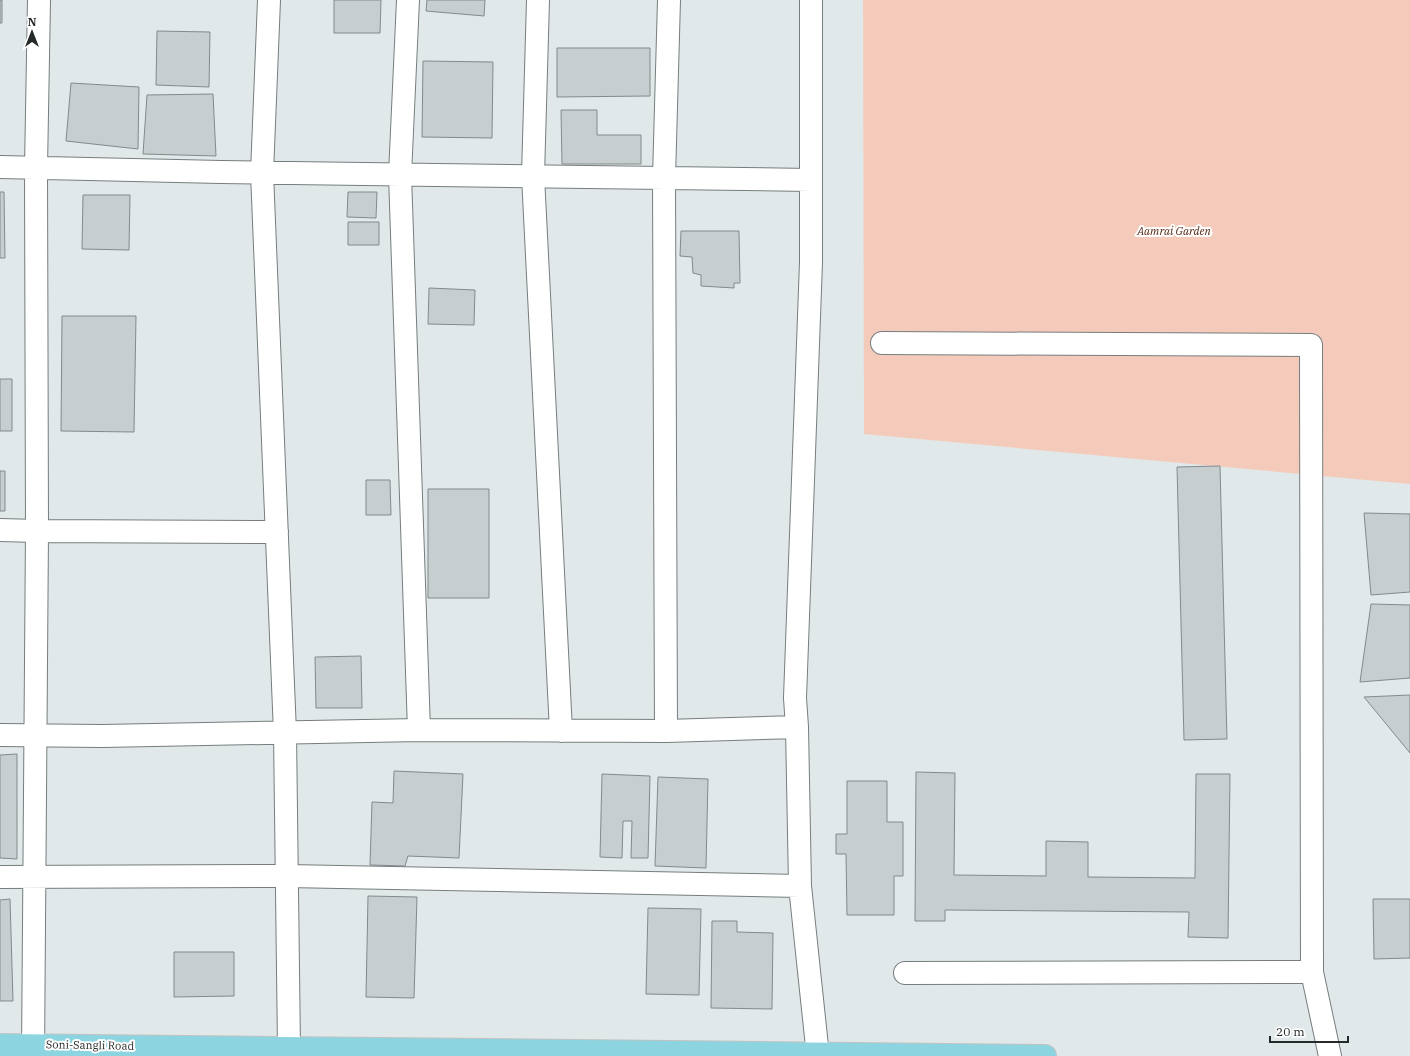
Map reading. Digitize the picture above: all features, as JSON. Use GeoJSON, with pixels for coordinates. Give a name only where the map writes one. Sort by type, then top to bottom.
{"type":"FeatureCollection","features":[{"type":"Feature","properties":{"kind":"main road","name":"Soni-Sangli Road"},"geometry":{"type":"LineString","coordinates":[[0,1045],[33,1050],[289,1048],[818,1055],[1045,1056]]}},
{"type":"Feature","properties":{"kind":"street"},"geometry":{"type":"LineString","coordinates":[[33,1050],[37,531],[36,168],[39,0]]}},
{"type":"Feature","properties":{"kind":"street"},"geometry":{"type":"LineString","coordinates":[[269,0],[262,173],[285,733],[289,1048]]}},
{"type":"Feature","properties":{"kind":"street"},"geometry":{"type":"LineString","coordinates":[[408,0],[400,175],[419,730]]}},
{"type":"Feature","properties":{"kind":"street"},"geometry":{"type":"LineString","coordinates":[[538,0],[533,176],[561,731]]}},
{"type":"Feature","properties":{"kind":"street"},"geometry":{"type":"LineString","coordinates":[[666,731],[664,178],[669,0]]}},
{"type":"Feature","properties":{"kind":"street"},"geometry":{"type":"LineString","coordinates":[[811,0],[811,262],[795,698],[797,727],[800,886],[818,1055]]}},
{"type":"Feature","properties":{"kind":"street"},"geometry":{"type":"LineString","coordinates":[[0,167],[262,173],[811,180]]}},
{"type":"Feature","properties":{"kind":"street"},"geometry":{"type":"LineString","coordinates":[[882,343],[1311,345],[1312,972],[1330,1056]]}},
{"type":"Feature","properties":{"kind":"street"},"geometry":{"type":"LineString","coordinates":[[0,530],[277,532]]}},
{"type":"Feature","properties":{"kind":"street"},"geometry":{"type":"LineString","coordinates":[[0,735],[102,736],[419,730],[666,731],[797,727]]}},
{"type":"Feature","properties":{"kind":"street"},"geometry":{"type":"LineString","coordinates":[[0,877],[287,876],[800,886]]}},
{"type":"Feature","properties":{"kind":"street"},"geometry":{"type":"LineString","coordinates":[[905,973],[1312,972]]}},
{"type":"Feature","properties":{"kind":"green space","name":"Aamrai Garden"},"geometry":{"type":"Polygon","coordinates":[[[863,0],[1410,0],[1410,484],[864,434],[863,0]]]}},
{"type":"Feature","properties":{"kind":"building"},"geometry":{"type":"Polygon","coordinates":[[[0,0],[2,0],[2,23],[0,23],[0,0]]]}},
{"type":"Feature","properties":{"kind":"building"},"geometry":{"type":"Polygon","coordinates":[[[334,0],[381,0],[380,33],[334,33],[334,0]]]}},
{"type":"Feature","properties":{"kind":"building"},"geometry":{"type":"Polygon","coordinates":[[[427,0],[485,0],[484,16],[426,11],[427,0]]]}},
{"type":"Feature","properties":{"kind":"building"},"geometry":{"type":"Polygon","coordinates":[[[157,31],[210,32],[209,87],[156,85],[157,31]]]}},
{"type":"Feature","properties":{"kind":"building"},"geometry":{"type":"Polygon","coordinates":[[[557,48],[650,48],[650,96],[557,97],[557,48]]]}},
{"type":"Feature","properties":{"kind":"building"},"geometry":{"type":"Polygon","coordinates":[[[423,61],[493,62],[492,138],[422,137],[423,61]]]}},
{"type":"Feature","properties":{"kind":"building"},"geometry":{"type":"Polygon","coordinates":[[[71,83],[139,87],[138,149],[66,141],[71,83]]]}},
{"type":"Feature","properties":{"kind":"building"},"geometry":{"type":"Polygon","coordinates":[[[213,94],[216,156],[143,154],[147,95],[213,94]]]}},
{"type":"Feature","properties":{"kind":"building"},"geometry":{"type":"Polygon","coordinates":[[[561,110],[597,110],[597,135],[641,135],[641,164],[562,164],[561,110]]]}},
{"type":"Feature","properties":{"kind":"building"},"geometry":{"type":"Polygon","coordinates":[[[0,192],[4,192],[5,258],[0,258],[0,192]]]}},
{"type":"Feature","properties":{"kind":"building"},"geometry":{"type":"Polygon","coordinates":[[[348,192],[377,192],[376,218],[347,217],[348,192]]]}},
{"type":"Feature","properties":{"kind":"building"},"geometry":{"type":"Polygon","coordinates":[[[83,195],[130,195],[129,250],[82,249],[83,195]]]}},
{"type":"Feature","properties":{"kind":"building"},"geometry":{"type":"Polygon","coordinates":[[[348,222],[379,222],[379,245],[348,245],[348,222]]]}},
{"type":"Feature","properties":{"kind":"building"},"geometry":{"type":"Polygon","coordinates":[[[681,231],[739,231],[740,283],[734,283],[734,288],[701,286],[701,275],[693,273],[692,257],[680,256],[681,231]]]}},
{"type":"Feature","properties":{"kind":"building"},"geometry":{"type":"Polygon","coordinates":[[[429,288],[475,290],[474,325],[428,324],[429,288]]]}},
{"type":"Feature","properties":{"kind":"building"},"geometry":{"type":"Polygon","coordinates":[[[62,316],[136,316],[134,432],[61,431],[62,316]]]}},
{"type":"Feature","properties":{"kind":"building"},"geometry":{"type":"Polygon","coordinates":[[[0,379],[12,379],[12,431],[0,431],[0,379]]]}},
{"type":"Feature","properties":{"kind":"building"},"geometry":{"type":"Polygon","coordinates":[[[1220,466],[1227,739],[1184,740],[1177,467],[1220,466]]]}},
{"type":"Feature","properties":{"kind":"building"},"geometry":{"type":"Polygon","coordinates":[[[0,471],[5,471],[5,511],[0,511],[0,471]]]}},
{"type":"Feature","properties":{"kind":"building"},"geometry":{"type":"Polygon","coordinates":[[[366,480],[390,480],[391,515],[366,515],[366,480]]]}},
{"type":"Feature","properties":{"kind":"building"},"geometry":{"type":"Polygon","coordinates":[[[428,489],[489,489],[489,598],[428,598],[428,489]]]}},
{"type":"Feature","properties":{"kind":"building"},"geometry":{"type":"Polygon","coordinates":[[[1364,513],[1410,514],[1410,592],[1371,595],[1364,513]]]}},
{"type":"Feature","properties":{"kind":"building"},"geometry":{"type":"Polygon","coordinates":[[[1371,604],[1410,605],[1410,678],[1360,682],[1371,604]]]}},
{"type":"Feature","properties":{"kind":"building"},"geometry":{"type":"Polygon","coordinates":[[[361,656],[362,708],[316,708],[315,657],[361,656]]]}},
{"type":"Feature","properties":{"kind":"building"},"geometry":{"type":"Polygon","coordinates":[[[1410,695],[1410,753],[1364,697],[1410,695]]]}},
{"type":"Feature","properties":{"kind":"building"},"geometry":{"type":"Polygon","coordinates":[[[17,754],[17,859],[0,858],[0,755],[17,754]]]}},
{"type":"Feature","properties":{"kind":"building"},"geometry":{"type":"Polygon","coordinates":[[[394,771],[463,774],[459,858],[408,856],[405,866],[370,865],[372,802],[393,803],[394,771]]]}},
{"type":"Feature","properties":{"kind":"building"},"geometry":{"type":"Polygon","coordinates":[[[916,772],[955,773],[954,875],[1046,876],[1046,841],[1088,842],[1088,877],[1195,878],[1196,774],[1230,774],[1228,938],[1188,937],[1189,912],[945,910],[945,921],[915,921],[916,772]]]}},
{"type":"Feature","properties":{"kind":"building"},"geometry":{"type":"Polygon","coordinates":[[[602,774],[650,776],[648,858],[631,858],[632,821],[623,821],[622,858],[600,857],[602,774]]]}},
{"type":"Feature","properties":{"kind":"building"},"geometry":{"type":"Polygon","coordinates":[[[658,777],[708,779],[706,868],[655,866],[658,777]]]}},
{"type":"Feature","properties":{"kind":"building"},"geometry":{"type":"Polygon","coordinates":[[[847,781],[887,781],[887,822],[903,822],[903,876],[894,876],[894,915],[847,915],[846,854],[836,854],[836,834],[847,834],[847,781]]]}},
{"type":"Feature","properties":{"kind":"building"},"geometry":{"type":"Polygon","coordinates":[[[368,896],[417,897],[414,998],[366,997],[368,896]]]}},
{"type":"Feature","properties":{"kind":"building"},"geometry":{"type":"Polygon","coordinates":[[[10,899],[13,1001],[0,1001],[0,900],[10,899]]]}},
{"type":"Feature","properties":{"kind":"building"},"geometry":{"type":"Polygon","coordinates":[[[1373,899],[1410,899],[1410,958],[1374,959],[1373,899]]]}},
{"type":"Feature","properties":{"kind":"building"},"geometry":{"type":"Polygon","coordinates":[[[648,908],[701,909],[699,995],[646,994],[648,908]]]}},
{"type":"Feature","properties":{"kind":"building"},"geometry":{"type":"Polygon","coordinates":[[[712,921],[737,921],[737,932],[773,933],[772,1009],[711,1008],[712,921]]]}},
{"type":"Feature","properties":{"kind":"building"},"geometry":{"type":"Polygon","coordinates":[[[174,952],[234,952],[234,996],[174,997],[174,952]]]}}]}
